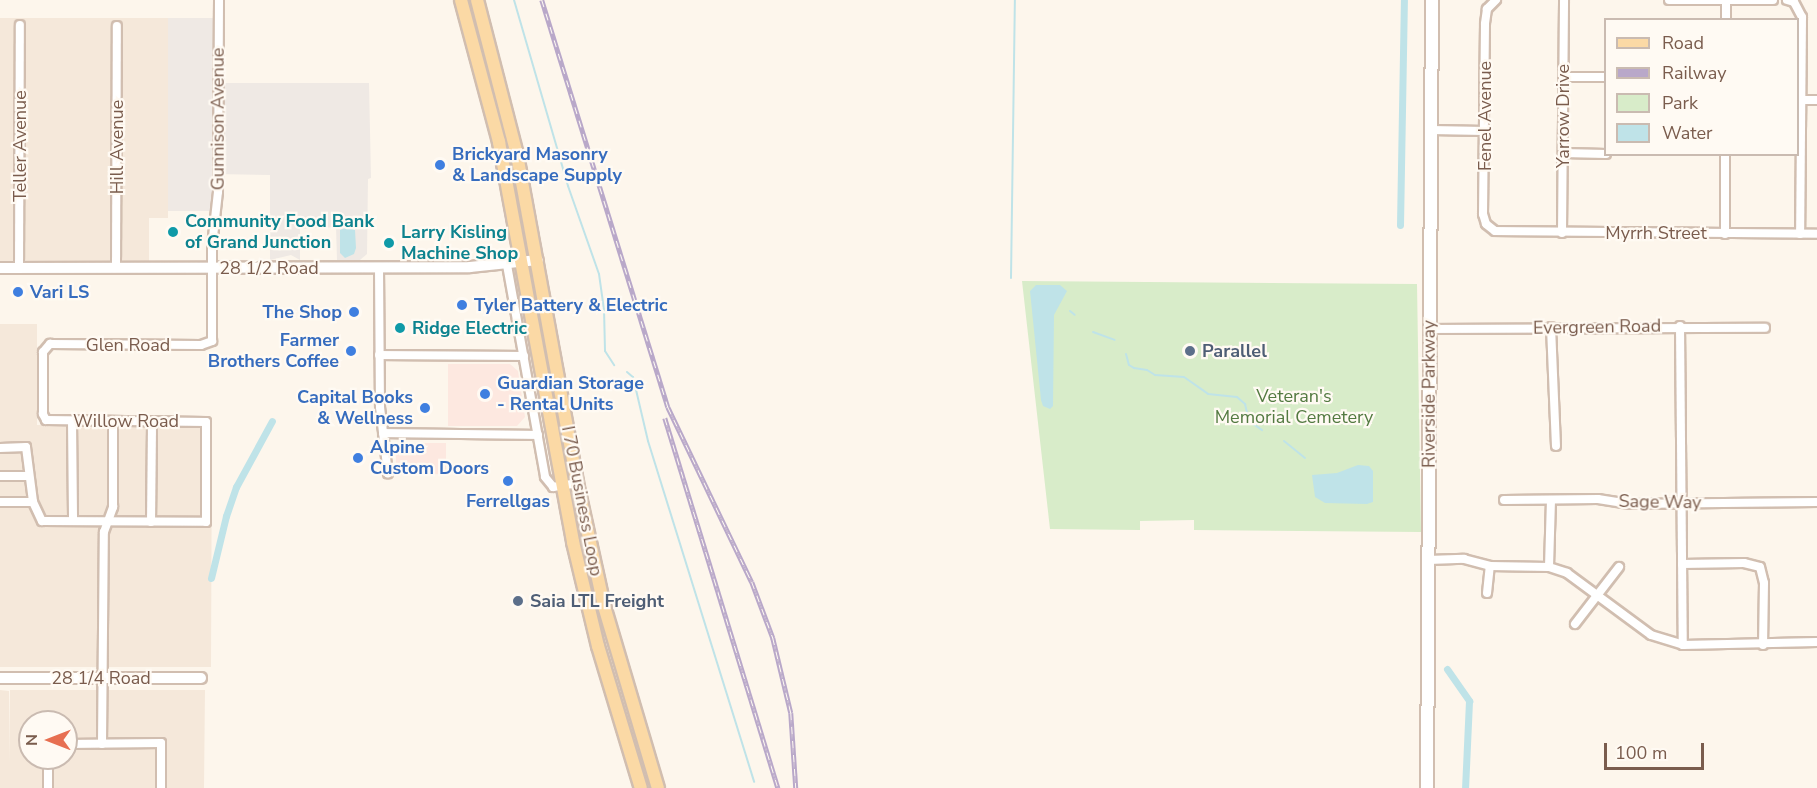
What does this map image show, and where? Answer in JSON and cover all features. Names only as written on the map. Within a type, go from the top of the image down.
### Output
[{"type":"main road","name":"I 70 Business Loop","points":[[461,0],[499,142],[562,486],[585,596],[641,788]]},
{"type":"main road","name":"I 70 Business Loop","points":[[477,0],[509,117],[601,594],[658,788]]},
{"type":"main road","name":"Riverside Parkway","points":[[1427,788],[1432,0]]},
{"type":"main road","points":[[585,596],[601,594]]},
{"type":"street","name":"Gunnison Avenue","points":[[210,343],[214,337],[212,246],[218,192],[219,0]]},
{"type":"street","name":"Fenel Avenue","points":[[1495,231],[1486,224],[1483,214],[1485,24],[1487,9],[1496,0]]},
{"type":"street","name":"Yarrow Drive","points":[[1562,233],[1564,0]]},
{"type":"street","points":[[1669,0],[1773,0]]},
{"type":"street","points":[[1726,0],[1726,18]]},
{"type":"street","points":[[1791,1],[1802,17],[1800,234]]},
{"type":"street","name":"Teller Avenue","points":[[19,268],[20,25]]},
{"type":"street","name":"Hill Avenue","points":[[116,268],[117,26]]},
{"type":"street","points":[[1563,77],[1604,77]]},
{"type":"street","points":[[1801,100],[1817,100]]},
{"type":"street","points":[[1431,130],[1485,131]]},
{"type":"street","points":[[1563,153],[1604,154]]},
{"type":"street","points":[[1725,156],[1725,234]]},
{"type":"street","name":"Myrrh Street","points":[[1495,231],[1817,234]]},
{"type":"street","name":"28 1/2 Road","points":[[0,268],[379,267],[507,265],[538,260]]},
{"type":"street","points":[[507,265],[547,482],[553,487],[578,483]]},
{"type":"street","points":[[379,267],[379,355],[383,433],[388,474]]},
{"type":"street","points":[[1680,326],[1683,645]]},
{"type":"street","name":"Evergreen Road","points":[[1430,329],[1680,326],[1765,328]]},
{"type":"street","points":[[1551,327],[1556,446]]},
{"type":"street","name":"Glen Road","points":[[46,420],[43,414],[46,346],[210,343]]},
{"type":"street","points":[[379,355],[524,356]]},
{"type":"street","name":"Willow Road","points":[[46,420],[206,422],[207,522],[151,522]]},
{"type":"street","points":[[72,421],[73,522]]},
{"type":"street","points":[[102,744],[106,522],[113,507],[113,421]]},
{"type":"street","points":[[0,448],[26,447],[33,502],[42,521],[151,522],[152,421]]},
{"type":"street","points":[[383,433],[538,435]]},
{"type":"street","points":[[0,476],[28,476]]},
{"type":"street","name":"Sage Way","points":[[1504,500],[1681,504],[1817,502]]},
{"type":"street","points":[[1549,567],[1551,500]]},
{"type":"street","points":[[0,502],[33,502]]},
{"type":"street","points":[[1428,560],[1464,559],[1490,566],[1549,567],[1567,573],[1651,635],[1683,645],[1817,642]]},
{"type":"street","points":[[1682,564],[1744,563],[1760,567],[1764,582],[1763,645]]},
{"type":"street","points":[[1487,593],[1490,566]]},
{"type":"street","points":[[1575,624],[1619,567]]},
{"type":"street","name":"28 1/4 Road","points":[[0,678],[201,678]]},
{"type":"street","points":[[78,744],[161,743],[161,788]]},
{"type":"street","points":[[48,770],[48,788]]},
{"type":"shaded area","points":[[0,18],[168,18],[168,218],[149,218],[149,262],[0,262]]},
{"type":"shaded area","points":[[168,18],[215,18],[215,83],[369,83],[371,178],[368,179],[367,254],[360,260],[337,260],[336,227],[300,229],[300,260],[291,255],[270,260],[270,175],[215,174],[213,211],[168,211]]},
{"type":"shaded area","points":[[0,324],[37,324],[37,425],[212,426],[211,667],[0,667]]},
{"type":"shaded area","name":"Guardian Storage - Rental Units","points":[[448,364],[510,364],[518,371],[525,417],[517,426],[448,426]]},
{"type":"shaded area","points":[[403,443],[446,443],[446,474],[396,475],[396,448]]},
{"type":"shaded area","points":[[0,690],[9,691],[9,764],[10,690],[205,690],[204,788],[0,788]]},
{"type":"green space","name":"Veteran's Memorial Cemetery","points":[[1022,281],[1417,284],[1421,532],[1194,530],[1194,520],[1140,521],[1140,530],[1050,529]]},
{"type":"water","points":[[349,227],[355,230],[356,248],[354,254],[345,258],[340,253],[340,230]]},
{"type":"water","points":[[1036,285],[1060,285],[1067,291],[1054,315],[1053,406],[1050,409],[1043,406],[1041,400],[1030,291]]},
{"type":"water","points":[[1358,465],[1369,466],[1373,471],[1373,502],[1367,504],[1325,503],[1315,497],[1312,475],[1337,473]]},
{"type":"waterway","points":[[514,0],[568,186],[599,274],[604,309],[605,351],[614,365]]},
{"type":"waterway","points":[[1011,278],[1015,0]]},
{"type":"waterway","points":[[1400,225],[1404,0]]},
{"type":"waterway","points":[[1070,311],[1075,315]]},
{"type":"waterway","points":[[1093,332],[1115,340]]},
{"type":"waterway","points":[[1126,354],[1129,365],[1134,368],[1147,370],[1155,375],[1184,377],[1208,394],[1237,397],[1245,404],[1249,421],[1262,430]]},
{"type":"waterway","points":[[627,372],[633,377],[648,441],[754,782]]},
{"type":"waterway","points":[[211,578],[226,516],[236,487],[272,421]]},
{"type":"waterway","points":[[1284,441],[1305,458]]},
{"type":"waterway","points":[[1447,669],[1469,701],[1465,788]]},
{"type":"railway","points":[[542,0],[668,407],[752,582],[773,638],[791,713],[796,788]]},
{"type":"railway","points":[[665,418],[778,788]]},
{"type":"place","name":"Brickyard Masonry & Landscape Supply","points":[[440,165]]},
{"type":"place","name":"Community Food Bank of Grand Junction","points":[[173,232]]},
{"type":"place","name":"Larry Kisling Machine Shop","points":[[389,243]]},
{"type":"place","name":"Vari LS","points":[[18,292]]},
{"type":"place","name":"Tyler Battery & Electric","points":[[462,305]]},
{"type":"place","name":"The Shop","points":[[354,312]]},
{"type":"place","name":"Ridge Electric","points":[[400,328]]},
{"type":"place","name":"Farmer Brothers Coffee","points":[[351,351]]},
{"type":"place","name":"Parallel","points":[[1190,351]]},
{"type":"place","name":"Guardian Storage - Rental Units","points":[[485,394]]},
{"type":"place","name":"Capital Books & Wellness","points":[[425,408]]},
{"type":"place","name":"Alpine Custom Doors","points":[[358,458]]},
{"type":"place","name":"Ferrellgas","points":[[508,481]]},
{"type":"place","name":"Saia LTL Freight","points":[[518,601]]}]
